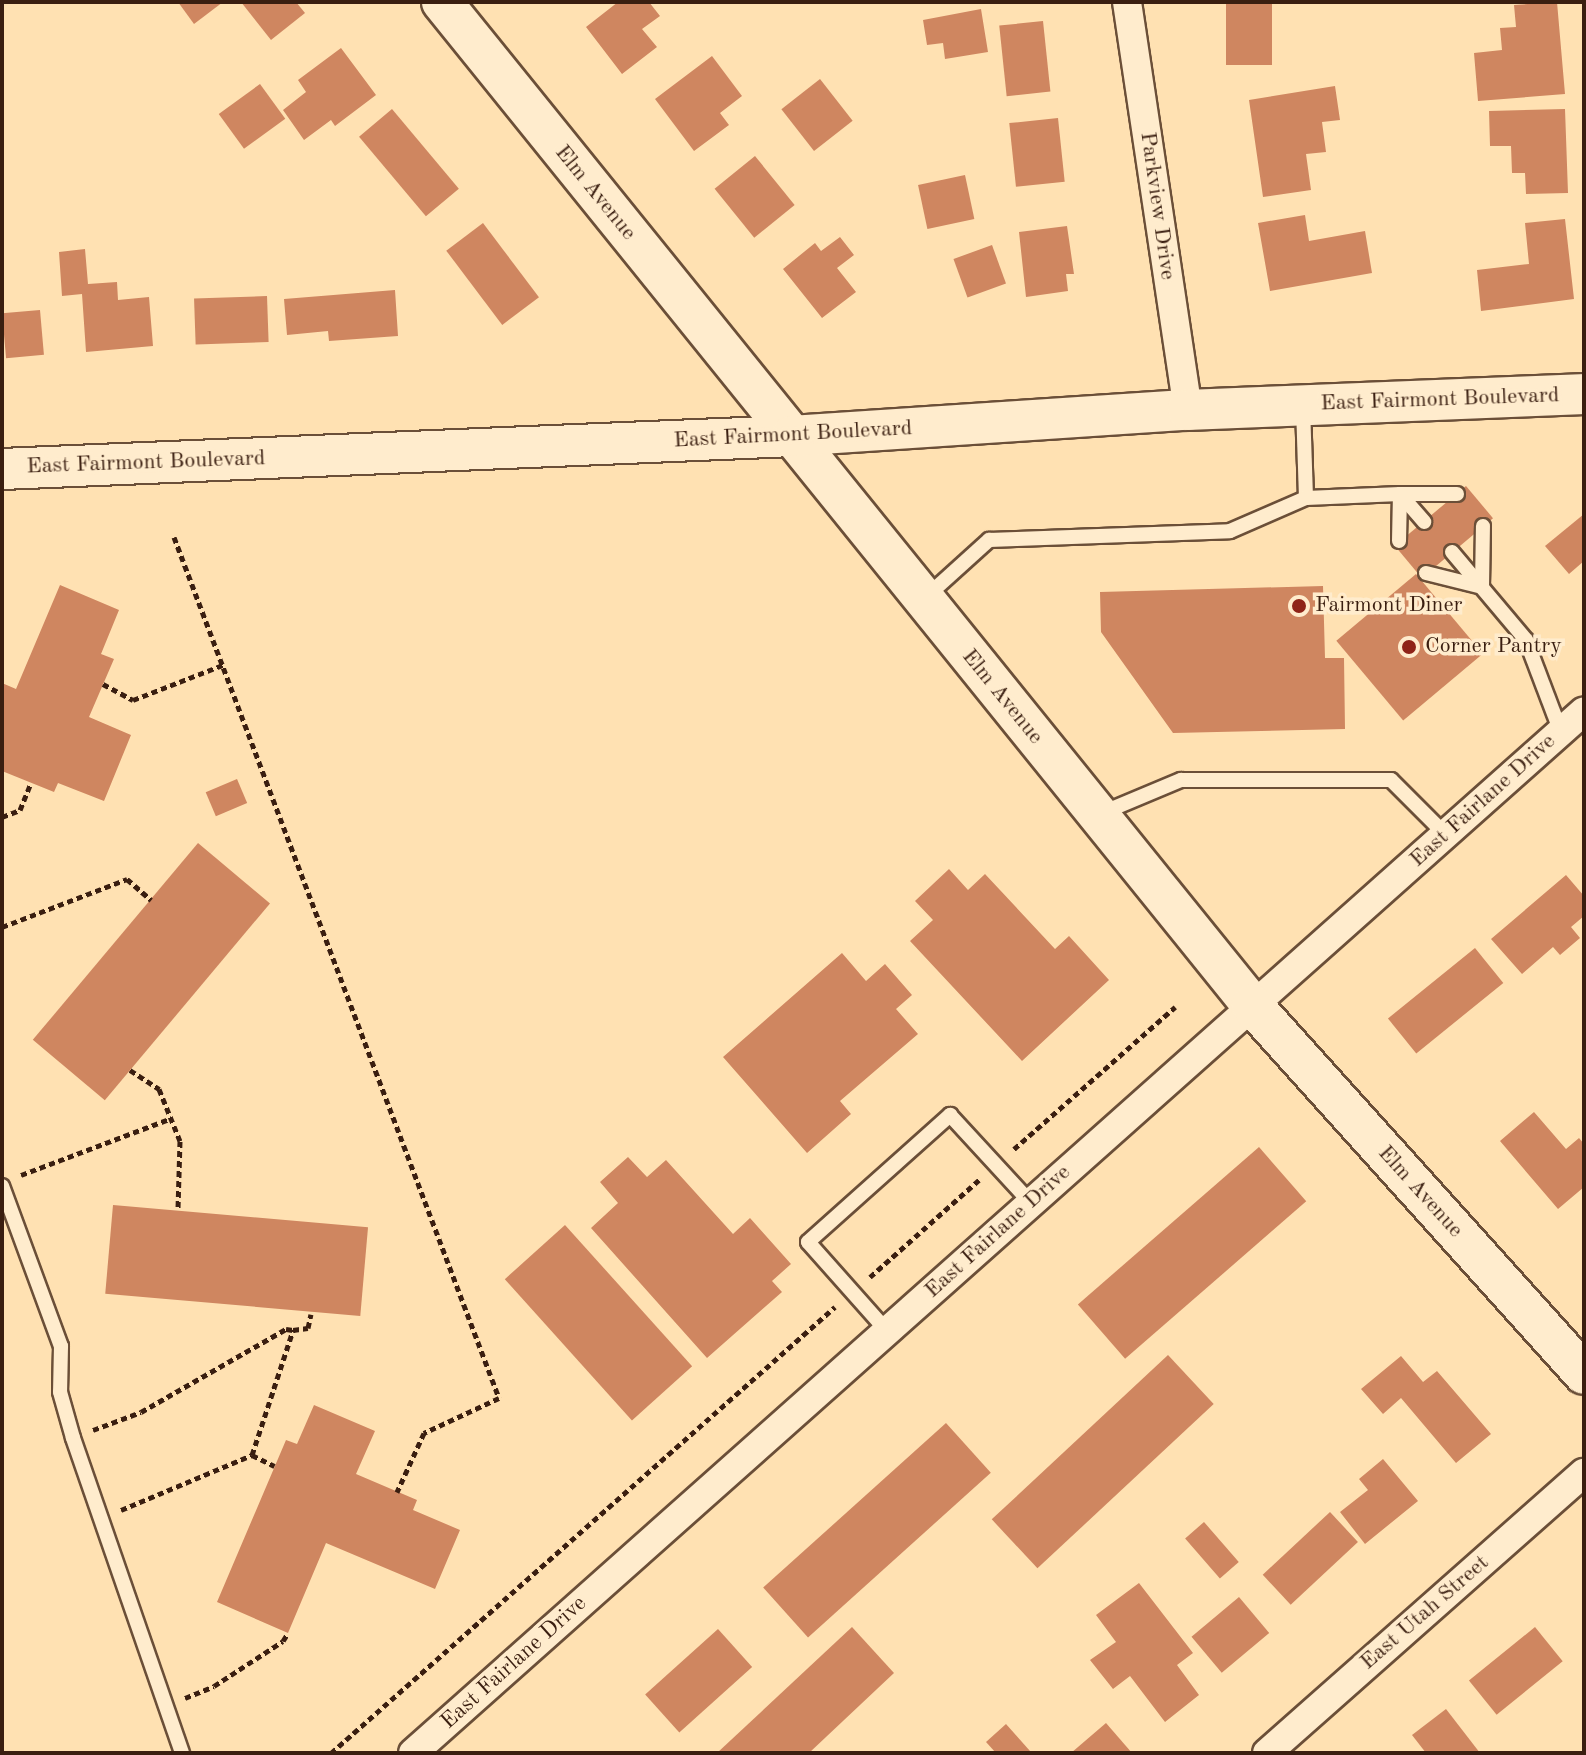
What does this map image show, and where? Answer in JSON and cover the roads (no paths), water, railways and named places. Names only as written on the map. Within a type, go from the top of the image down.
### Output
[{"type":"street","name":"Elm Avenue","points":[[442,2],[1252,1005],[1584,1374]]},
{"type":"street","name":"Parkview Drive","points":[[1127,2],[1188,410]]},
{"type":"street","name":"East Fairmont Boulevard","points":[[2,469],[792,436],[1188,410],[1584,394]]},
{"type":"street","name":"East Fairlane Drive","points":[[413,1753],[1584,711]]},
{"type":"street","name":"East Utah Street","points":[[1267,1753],[1584,1473]]},
{"type":"lane","points":[[1303,406],[1306,498]]},
{"type":"lane","points":[[1400,494],[1424,522]]},
{"type":"lane","points":[[1399,541],[1400,494]]},
{"type":"lane","points":[[924,599],[989,540],[1230,531],[1306,498],[1457,494]]},
{"type":"lane","points":[[1482,587],[1483,526]]},
{"type":"lane","points":[[1452,552],[1526,640],[1561,732]]},
{"type":"lane","points":[[1426,573],[1482,587]]},
{"type":"lane","points":[[1098,815],[1181,780],[1391,780],[1445,834]]},
{"type":"lane","points":[[887,1331],[808,1242],[950,1115],[1031,1203]]},
{"type":"lane","points":[[8,1182],[61,1346],[60,1392],[73,1438],[182,1753]]},
{"type":"place","name":"Fairmont Diner","points":[[1299,606]]},
{"type":"place","name":"Corner Pantry","points":[[1409,647]]}]
